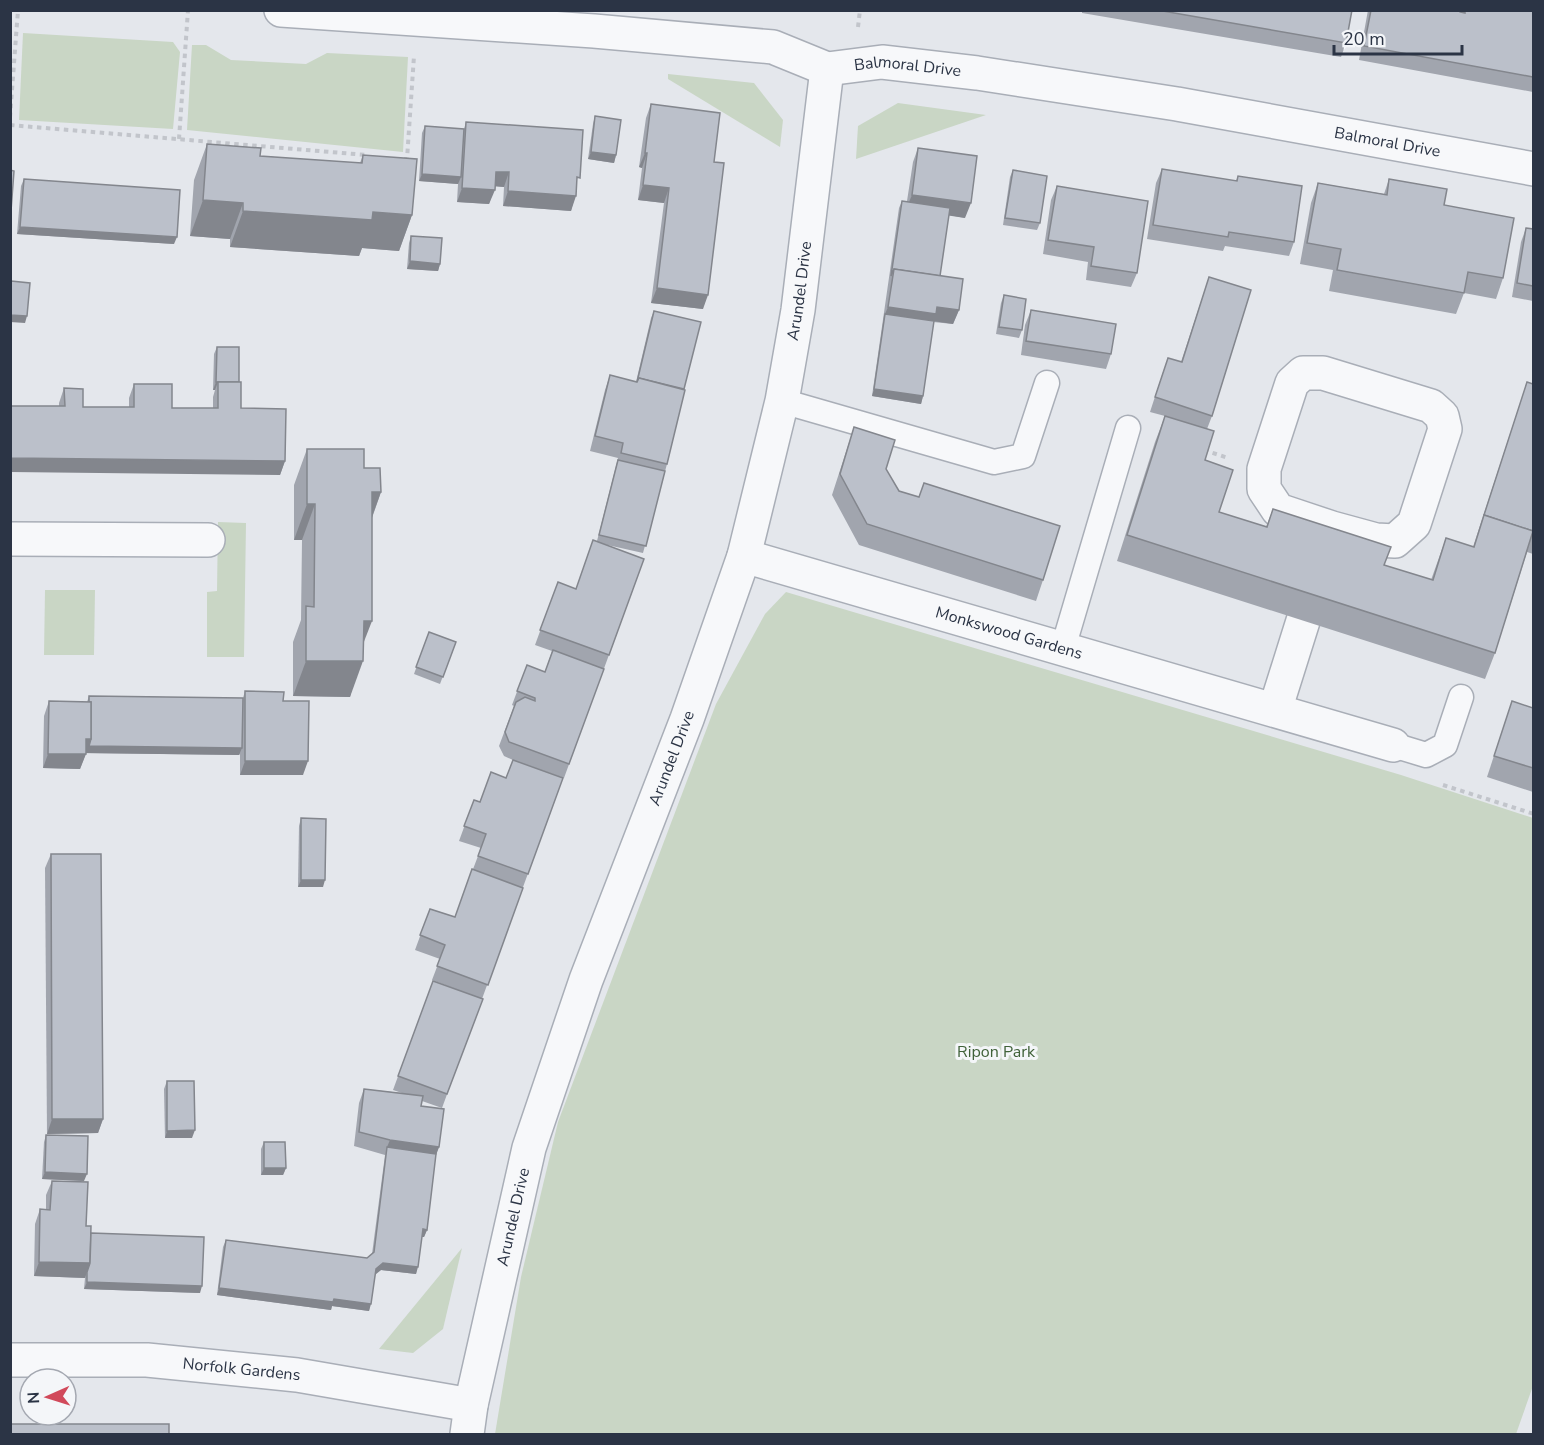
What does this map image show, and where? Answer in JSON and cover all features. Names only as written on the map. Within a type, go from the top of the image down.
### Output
[{"type":"street","name":"Balmoral Drive","points":[[281,10],[594,30],[773,47],[827,69],[882,62],[977,73],[1188,106],[1533,168]]},
{"type":"street","name":"Arundel Drive","points":[[469,1420],[529,1148],[586,980],[687,719],[744,555],[782,401],[798,310],[827,69]]},
{"type":"street","points":[[1303,373],[1323,373],[1431,406],[1442,416],[1445,429],[1414,524],[1395,541],[1328,541],[1278,510],[1263,489],[1264,469],[1292,383],[1303,373]]},
{"type":"street","points":[[10,539],[208,540]]},
{"type":"street","name":"Monkswood Gardens","points":[[744,555],[1393,745]]},
{"type":"street","points":[[1275,710],[1303,621]]},
{"type":"street","name":"Norfolk Gardens","points":[[10,1360],[159,1361],[297,1375],[469,1420]]},
{"type":"lane","points":[[782,401],[994,462],[1023,456],[1047,383]]},
{"type":"lane","points":[[1063,648],[1128,428]]},
{"type":"lane","points":[[1393,745],[1426,755],[1445,746],[1461,697]]},
{"type":"path","points":[[10,117],[18,10]]},
{"type":"path","points":[[179,139],[188,10]]},
{"type":"path","points":[[396,158],[407,159],[416,20]]},
{"type":"path","points":[[10,125],[373,156]]},
{"type":"path","points":[[1196,448],[1264,469]]},
{"type":"path","points":[[1443,785],[1533,814]]},
{"type":"green space","points":[[23,33],[173,42],[180,52],[173,129],[19,120]]},
{"type":"green space","points":[[192,45],[206,45],[231,60],[306,64],[327,53],[408,57],[403,152],[187,130]]},
{"type":"green space","points":[[668,74],[754,83],[783,120],[780,147],[668,79]]},
{"type":"green space","points":[[898,103],[986,115],[856,159],[858,126]]},
{"type":"green space","points":[[218,522],[246,523],[244,657],[207,657],[207,592],[217,591]]},
{"type":"green space","points":[[45,590],[95,590],[94,655],[44,655]]},
{"type":"green space","name":"Ripon Park","points":[[786,592],[1401,775],[1533,818],[1534,1383],[1516,1434],[495,1434],[521,1277],[558,1122],[716,704],[765,614]]},
{"type":"green space","points":[[462,1248],[443,1329],[413,1353],[379,1349]]},
{"type":"building","points":[[1157,10],[1352,10],[1346,43]]},
{"type":"building","points":[[1371,10],[1460,10],[1465,13],[1465,10],[1533,10],[1533,77],[1364,46]]},
{"type":"building","points":[[651,104],[720,113],[714,162],[724,163],[708,295],[657,288],[669,188],[643,185]]},
{"type":"building","points":[[595,116],[621,120],[616,155],[591,152]]},
{"type":"building","points":[[466,122],[583,130],[580,178],[577,177],[576,196],[508,191],[509,172],[496,172],[495,190],[462,188]]},
{"type":"building","points":[[425,126],[464,129],[461,177],[422,174]]},
{"type":"building","points":[[207,144],[261,148],[260,156],[362,163],[363,155],[417,159],[412,215],[373,212],[372,220],[243,211],[243,203],[203,200]]},
{"type":"building","points":[[918,148],[977,156],[971,203],[912,195]]},
{"type":"building","points":[[1162,169],[1237,181],[1238,176],[1302,186],[1294,242],[1229,232],[1228,237],[1153,225]]},
{"type":"building","points":[[10,170],[14,171],[11,211],[10,211]]},
{"type":"building","points":[[1013,170],[1047,176],[1040,223],[1005,218]]},
{"type":"building","points":[[24,179],[180,190],[177,237],[20,227]]},
{"type":"building","points":[[1389,179],[1447,189],[1444,205],[1514,218],[1503,278],[1468,272],[1464,293],[1337,270],[1341,249],[1307,243],[1318,183],[1387,195]]},
{"type":"building","points":[[1057,186],[1148,201],[1137,273],[1091,266],[1094,247],[1048,240]]},
{"type":"building","points":[[902,201],[950,208],[940,276],[894,269],[891,276]]},
{"type":"building","points":[[1526,228],[1533,229],[1533,286],[1517,283]]},
{"type":"building","points":[[411,236],[442,238],[440,264],[410,261]]},
{"type":"building","points":[[894,269],[963,279],[959,310],[937,307],[936,314],[888,307]]},
{"type":"building","points":[[1209,277],[1251,290],[1212,416],[1155,397],[1168,358],[1182,362]]},
{"type":"building","points":[[11,281],[30,283],[27,316],[10,315]]},
{"type":"building","points":[[1004,295],[1026,299],[1022,330],[999,327]]},
{"type":"building","points":[[1031,310],[1116,324],[1111,354],[1026,341]]},
{"type":"building","points":[[654,311],[701,322],[684,389],[639,378],[637,382]]},
{"type":"building","points":[[885,314],[934,321],[923,396],[874,389]]},
{"type":"building","points":[[217,347],[239,347],[239,382],[216,382]]},
{"type":"building","points":[[610,375],[637,382],[639,378],[685,390],[667,464],[621,453],[623,443],[595,436]]},
{"type":"building","points":[[218,382],[241,382],[241,408],[286,409],[285,461],[10,458],[10,406],[65,406],[64,388],[83,389],[83,407],[134,407],[134,384],[172,384],[172,408],[218,408]]},
{"type":"building","points":[[1527,382],[1533,384],[1533,531],[1484,515]]},
{"type":"building","points":[[1165,416],[1214,431],[1205,460],[1233,470],[1219,512],[1267,527],[1273,509],[1391,547],[1384,565],[1433,580],[1446,538],[1474,547],[1484,515],[1533,531],[1495,653],[1127,535]]},
{"type":"building","points":[[854,427],[895,440],[886,469],[899,491],[919,497],[924,483],[1060,526],[1043,580],[867,524],[840,474]]},
{"type":"building","points":[[307,449],[364,449],[364,468],[380,468],[381,492],[372,492],[372,621],[364,621],[363,661],[306,661],[306,606],[314,607],[315,504],[307,504]]},
{"type":"building","points":[[618,460],[665,471],[646,546],[599,535]]},
{"type":"building","points":[[593,540],[644,559],[609,655],[540,630],[558,582],[576,589]]},
{"type":"building","points":[[429,632],[456,642],[443,677],[416,667]]},
{"type":"building","points":[[553,650],[604,669],[569,764],[509,742],[505,732],[516,702],[525,697],[535,701],[535,698],[517,691],[527,665],[545,672]]},
{"type":"building","points":[[245,691],[284,692],[283,701],[309,701],[308,761],[245,761]]},
{"type":"building","points":[[89,696],[243,698],[242,748],[89,746],[91,702],[89,702]]},
{"type":"building","points":[[49,701],[91,702],[91,739],[86,739],[86,754],[48,754]]},
{"type":"building","points":[[1512,701],[1533,708],[1533,768],[1494,756]]},
{"type":"building","points":[[513,760],[563,778],[528,874],[478,856],[486,834],[464,826],[474,800],[480,802],[491,772],[506,778]]},
{"type":"building","points":[[301,818],[326,819],[325,880],[301,880]]},
{"type":"building","points":[[51,854],[101,854],[103,1119],[52,1119]]},
{"type":"building","points":[[472,869],[523,888],[488,985],[437,966],[445,945],[420,935],[430,909],[455,917]]},
{"type":"building","points":[[433,981],[483,999],[447,1094],[398,1076]]},
{"type":"building","points":[[167,1081],[194,1081],[195,1130],[167,1131]]},
{"type":"building","points":[[364,1089],[423,1096],[421,1106],[444,1109],[439,1147],[390,1140],[359,1132]]},
{"type":"building","points":[[46,1135],[88,1136],[87,1174],[45,1172]]},
{"type":"building","points":[[264,1142],[285,1142],[286,1168],[264,1168]]},
{"type":"building","points":[[387,1147],[436,1154],[427,1230],[423,1229],[418,1267],[383,1263],[376,1269],[371,1304],[334,1299],[333,1302],[219,1288],[226,1240],[367,1258],[374,1252]]},
{"type":"building","points":[[52,1181],[88,1182],[86,1226],[91,1226],[90,1263],[39,1262],[40,1209],[50,1210]]},
{"type":"building","points":[[91,1233],[204,1237],[202,1286],[87,1282]]},
{"type":"building","points":[[10,1424],[18,1424],[18,1427],[78,1427],[78,1424],[169,1424],[169,1434],[10,1434]]}]
